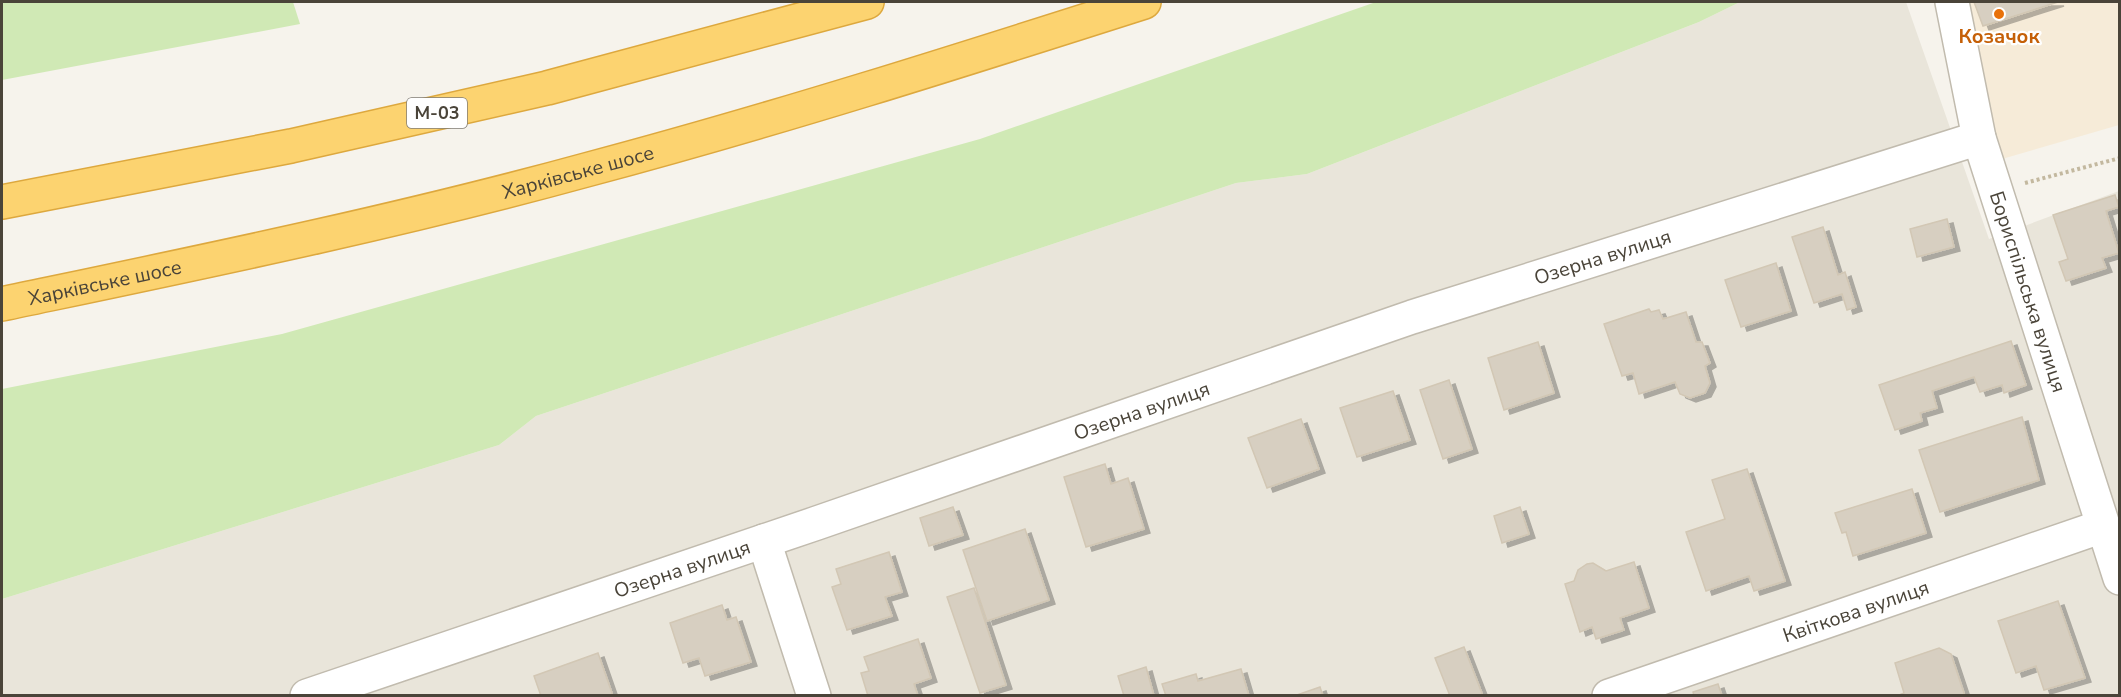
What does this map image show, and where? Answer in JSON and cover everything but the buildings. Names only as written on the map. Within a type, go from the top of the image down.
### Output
[{"type":"highway","name":"М-03","points":[[2,202],[291,146],[547,88],[867,2]]},
{"type":"highway","name":"Харківське шосе","points":[[2,304],[333,234],[586,171],[911,76],[1144,2]]},
{"type":"street","name":"Бориспільська вулиця","points":[[1952,2],[1979,138],[2120,578]]},
{"type":"street","name":"Озерна вулиця","points":[[308,696],[1412,317],[1979,138]]},
{"type":"street","name":"Квіткова вулиця","points":[[1609,696],[2103,526]]},
{"type":"street","points":[[764,541],[814,696]]},
{"type":"path","points":[[1996,191],[2120,158]]},
{"type":"shaded area","points":[[1740,2],[1906,2],[1989,239],[2119,191],[2119,695],[2,696],[2,599],[499,445],[536,416],[1236,183],[1307,174],[1699,22]]},
{"type":"shaded area","points":[[1966,2],[2119,2],[2119,125],[2002,159]]},
{"type":"green space","points":[[2,2],[293,2],[300,24],[2,80]]},
{"type":"green space","points":[[1376,2],[1740,2],[1699,22],[1307,174],[1236,183],[536,416],[499,445],[2,599],[2,389],[282,334],[980,139]]},
{"type":"place","name":"Козачок","points":[[1999,14]]}]
